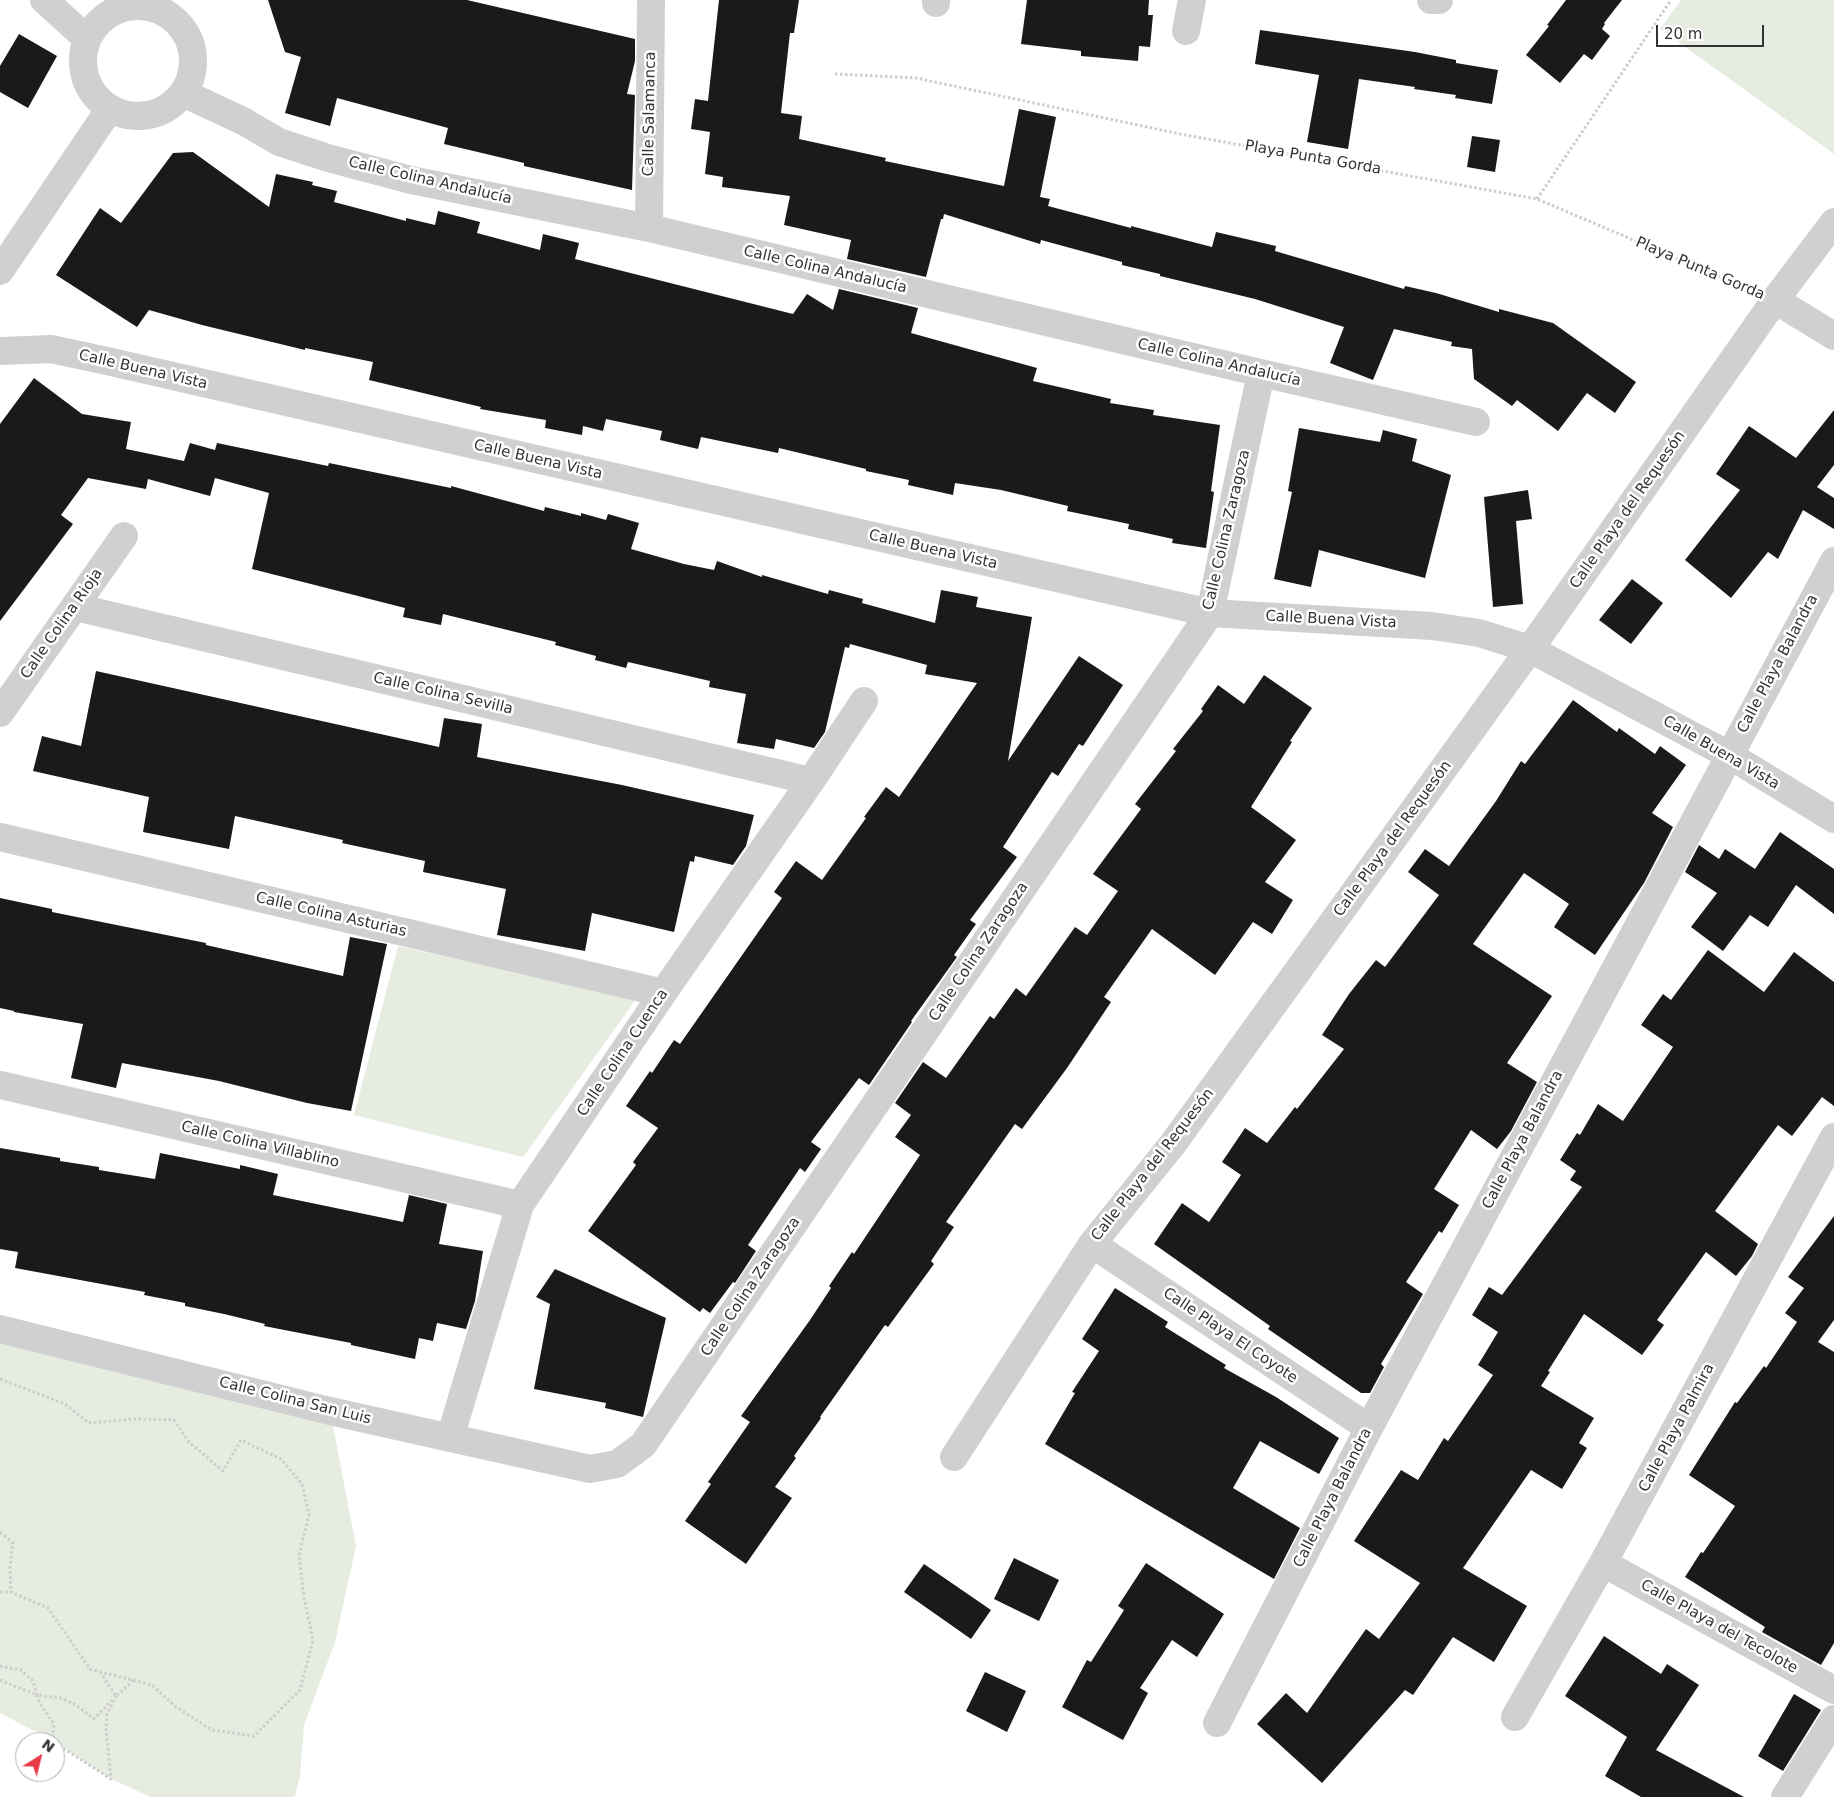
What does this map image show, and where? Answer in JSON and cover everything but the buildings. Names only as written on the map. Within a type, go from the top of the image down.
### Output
[{"type":"street","points":[[44,0],[87,40]]},
{"type":"street","name":"Calle Salamanca","points":[[649,228],[651,0]]},
{"type":"street","points":[[1186,31],[1192,0]]},
{"type":"street","points":[[1431,0],[1439,0]]},
{"type":"street","points":[[140,6],[157,10],[177,9],[190,45],[192,62],[190,78],[183,93],[172,104],[158,113],[143,116],[126,115],[98,100],[89,87],[84,71],[83,55],[87,40],[96,25],[108,14],[124,8],[140,6]]},
{"type":"street","name":"Calle Colina Andalucía","points":[[183,93],[243,121],[279,142],[328,158],[411,180],[649,228],[1476,422]]},
{"type":"street","points":[[0,271],[107,113],[112,109]]},
{"type":"street","name":"Calle Playa del Requesón","points":[[954,1458],[1092,1244],[1172,1145],[1530,649],[1775,300],[1834,222]]},
{"type":"street","points":[[1775,300],[1834,336]]},
{"type":"street","name":"Calle Buena Vista","points":[[0,351],[50,349],[107,361],[1210,613],[1432,626],[1479,633],[1530,649],[1728,755],[1834,819]]},
{"type":"street","name":"Calle Colina Zaragoza","points":[[590,1469],[617,1464],[643,1445],[1210,613],[1261,373]]},
{"type":"street","name":"Calle Colina Rioja","points":[[0,713],[124,536]]},
{"type":"street","name":"Calle Playa Balandra","points":[[1217,1723],[1369,1428],[1834,560]]},
{"type":"street","name":"Calle Colina Sevilla","points":[[75,607],[812,781]]},
{"type":"street","name":"Calle Colina Cuenca","points":[[450,1438],[520,1205],[663,993],[812,781],[864,701]]},
{"type":"street","name":"Calle Colina Asturias","points":[[0,837],[663,993]]},
{"type":"street","name":"Calle Colina Villablino","points":[[0,1086],[520,1205]]},
{"type":"street","name":"Calle Playa Palmira","points":[[1516,1717],[1603,1563],[1834,1137]]},
{"type":"street","name":"Calle Playa El Coyote","points":[[1092,1244],[1369,1428]]},
{"type":"street","name":"Calle Colina San Luis","points":[[0,1329],[330,1411],[590,1469]]},
{"type":"street","name":"Calle Playa del Tecolote","points":[[1603,1563],[1834,1690]]},
{"type":"street","points":[[1785,1797],[1834,1719]]},
{"type":"path","points":[[1537,199],[1672,0]]},
{"type":"path","name":"Playa Punta Gorda","points":[[835,74],[916,78],[1180,134],[1537,199],[1775,300]]},
{"type":"path","points":[[0,1379],[65,1404],[89,1423],[135,1419],[174,1420],[189,1442],[224,1471],[242,1440],[281,1458],[302,1484],[309,1515],[299,1555],[304,1597],[313,1640],[300,1690],[254,1736],[212,1730],[176,1707],[152,1685],[90,1669],[48,1608],[11,1592],[0,1592]]},
{"type":"path","points":[[0,1532],[13,1543],[10,1567],[11,1592]]},
{"type":"path","points":[[0,1666],[21,1670],[34,1681],[40,1704],[54,1724],[53,1732]]},
{"type":"path","points":[[100,1671],[116,1696]]},
{"type":"path","points":[[0,1680],[37,1695],[61,1698],[76,1705],[94,1719],[134,1680]]},
{"type":"path","points":[[65,1750],[111,1779],[106,1730],[107,1714],[116,1696]]},
{"type":"shaded area","points":[[1681,0],[1834,0],[1834,154],[1660,29]]},
{"type":"shaded area","points":[[398,946],[636,999],[523,1157],[354,1115]]},
{"type":"shaded area","points":[[0,1332],[330,1411],[356,1546],[335,1642],[304,1725],[300,1776],[295,1797],[151,1797],[111,1779],[65,1749],[65,1732],[36,1732],[0,1713]]}]
